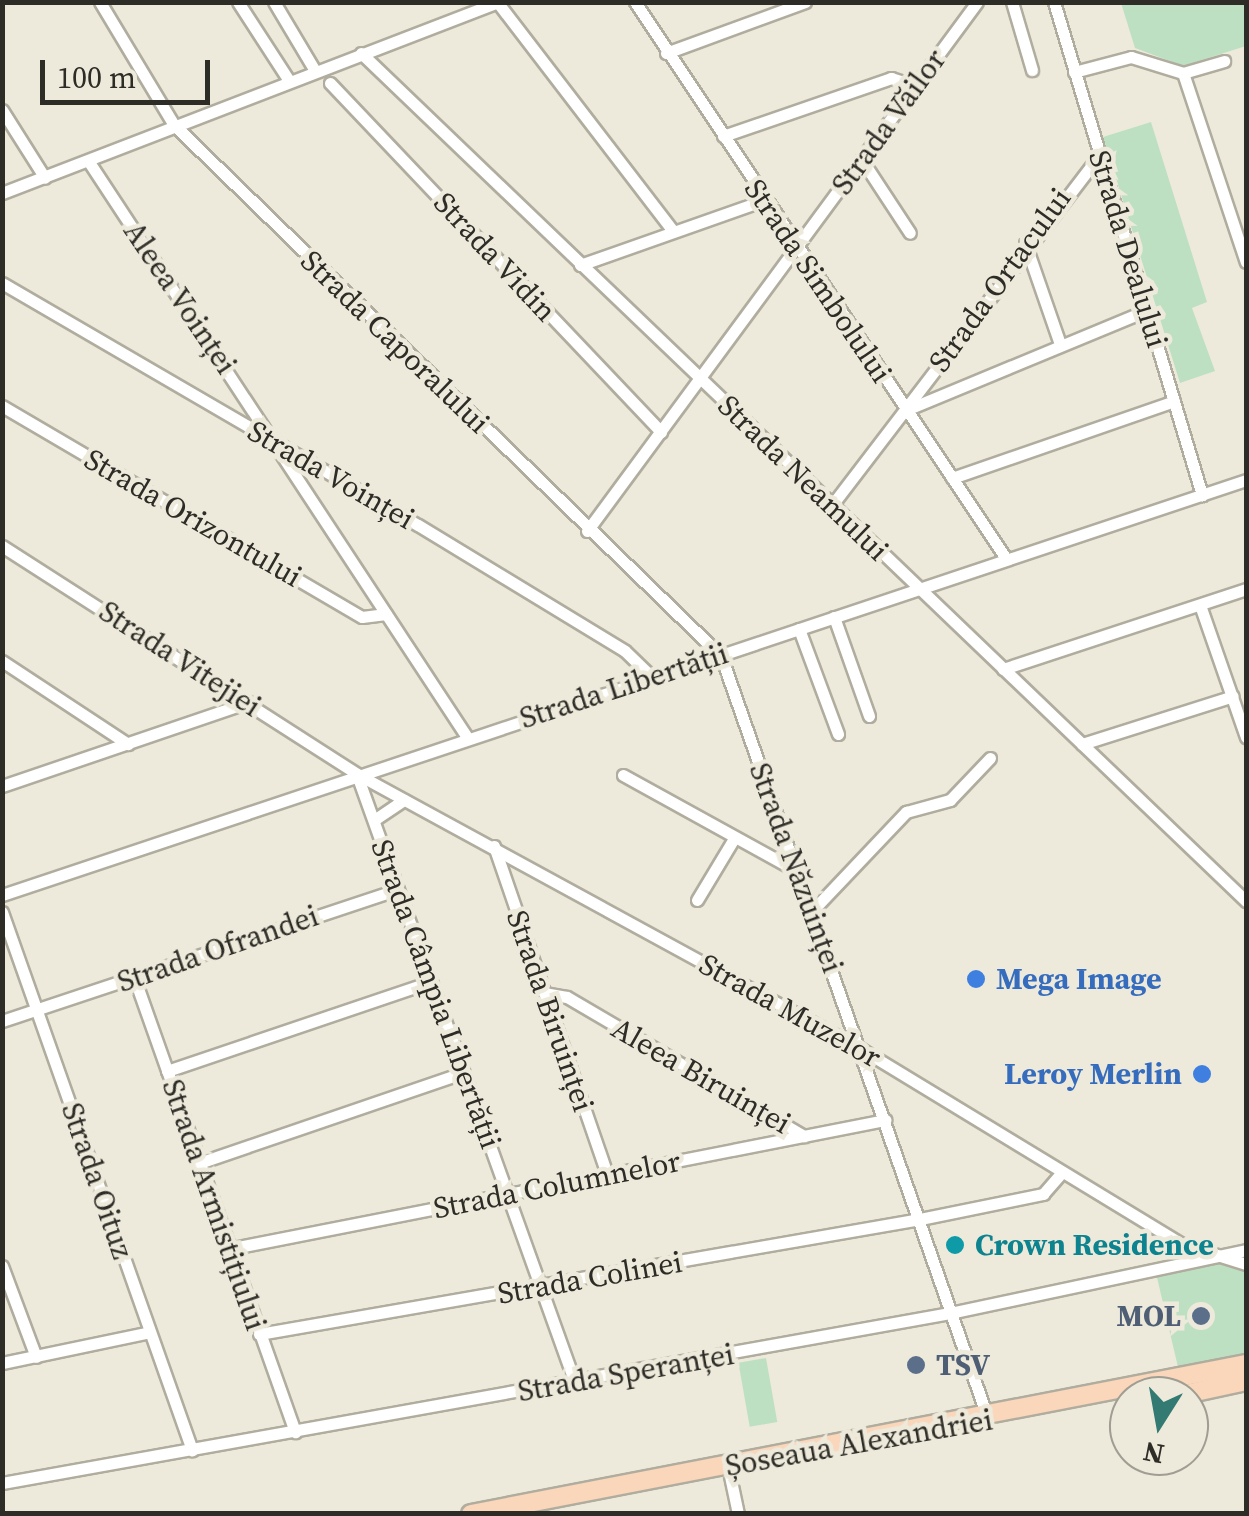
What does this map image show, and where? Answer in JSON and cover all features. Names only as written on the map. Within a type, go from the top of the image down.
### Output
[{"type":"main road","name":"Șoseaua Alexandriei","points":[[470,1514],[988,1419],[1246,1364]]},
{"type":"main road","points":[[1209,1385],[1246,1378]]},
{"type":"main road","points":[[1209,1388],[1246,1378]]},
{"type":"main road","name":"Șoseaua Alexandriei","points":[[527,1514],[1109,1406]]},
{"type":"street","name":"Strada Caporalului","points":[[100,2],[174,125],[587,531],[721,656]]},
{"type":"street","points":[[238,2],[288,79]]},
{"type":"street","points":[[274,2],[314,70]]},
{"type":"street","name":"Strada Simbolului","points":[[635,2],[904,411],[1005,557]]},
{"type":"street","points":[[666,53],[805,2]]},
{"type":"street","name":"Strada Văilor","points":[[587,531],[977,2]]},
{"type":"street","points":[[1012,2],[1032,70]]},
{"type":"street","name":"Strada Dealului","points":[[1054,2],[1202,494]]},
{"type":"street","points":[[2,193],[89,162],[288,79],[493,3],[672,231]]},
{"type":"street","name":"Strada Neamului","points":[[361,53],[1246,901]]},
{"type":"street","points":[[1074,72],[1131,58],[1183,73],[1224,61]]},
{"type":"street","points":[[1183,73],[1246,262]]},
{"type":"street","points":[[723,136],[891,78],[916,86]]},
{"type":"street","name":"Strada Vidin","points":[[330,83],[660,432]]},
{"type":"street","points":[[2,110],[46,178]]},
{"type":"street","name":"Strada Ortacului","points":[[832,505],[1025,243],[1100,155]]},
{"type":"street","points":[[862,160],[910,233]]},
{"type":"street","name":"Aleea Voinței","points":[[89,162],[466,737]]},
{"type":"street","points":[[580,264],[764,200]]},
{"type":"street","points":[[1025,243],[1060,344]]},
{"type":"street","name":"Strada Voinței","points":[[2,284],[626,650],[652,677]]},
{"type":"street","points":[[904,411],[1147,310]]},
{"type":"street","points":[[952,478],[1174,401]]},
{"type":"street","name":"Strada Orizontului","points":[[2,406],[362,617],[386,614]]},
{"type":"street","name":"Strada Libertății","points":[[2,895],[466,737],[799,630],[1005,557],[1246,480]]},
{"type":"street","name":"Strada Vitejiei","points":[[2,546],[357,774]]},
{"type":"street","points":[[1003,669],[1246,589]]},
{"type":"street","points":[[1200,605],[1246,737]]},
{"type":"street","points":[[834,617],[870,716]]},
{"type":"street","points":[[799,630],[838,734]]},
{"type":"street","name":"Strada Năzuinței","points":[[721,656],[988,1419]]},
{"type":"street","points":[[2,661],[128,744]]},
{"type":"street","points":[[1082,744],[1233,696]]},
{"type":"street","points":[[2,786],[248,702]]},
{"type":"street","points":[[812,911],[906,812],[950,800],[990,758]]},
{"type":"street","name":"Strada Muzelor","points":[[357,774],[860,1049],[1062,1172],[1217,1256]]},
{"type":"street","name":"Strada Câmpia Libertății","points":[[357,774],[576,1383]]},
{"type":"street","points":[[623,775],[733,840],[798,871]]},
{"type":"street","points":[[374,820],[404,800]]},
{"type":"street","points":[[697,900],[733,840]]},
{"type":"street","name":"Strada Biruinței","points":[[494,846],[607,1175]]},
{"type":"street","name":"Strada Ofrandei","points":[[2,1021],[398,888]]},
{"type":"street","name":"Strada Oituz","points":[[2,912],[192,1450]]},
{"type":"street","name":"Strada Armistițiului","points":[[134,977],[295,1432]]},
{"type":"street","points":[[167,1071],[430,982]]},
{"type":"street","name":"Aleea Biruinței","points":[[544,993],[567,997],[804,1136]]},
{"type":"street","points":[[199,1163],[462,1073]]},
{"type":"street","name":"Strada Columnelor","points":[[228,1249],[885,1120]]},
{"type":"street","name":"Strada Colinei","points":[[259,1334],[920,1220],[1043,1194],[1062,1172]]},
{"type":"street","name":"Strada Speranței","points":[[2,1483],[576,1383],[950,1313],[1217,1256],[1247,1257]]},
{"type":"street","points":[[2,1266],[36,1357]]},
{"type":"street","points":[[2,1362],[150,1332]]},
{"type":"street","points":[[730,1476],[738,1514]]},
{"type":"green space","points":[[1121,3],[1246,3],[1246,46],[1183,66],[1135,48]]},
{"type":"green space","points":[[1151,122],[1207,302],[1192,308],[1215,371],[1180,383],[1103,137]]},
{"type":"green space","points":[[1246,1249],[1246,1257],[1224,1256],[1246,1264],[1246,1364],[1197,1376],[1180,1376],[1155,1269]]},
{"type":"green space","points":[[766,1358],[777,1422],[750,1427],[738,1363]]},
{"type":"place","name":"Mega Image","points":[[976,979]]},
{"type":"place","name":"Leroy Merlin","points":[[1202,1074]]},
{"type":"place","name":"Crown Residence","points":[[955,1245]]},
{"type":"place","name":"MOL","points":[[1201,1316]]},
{"type":"place","name":"TSV","points":[[916,1365]]}]
